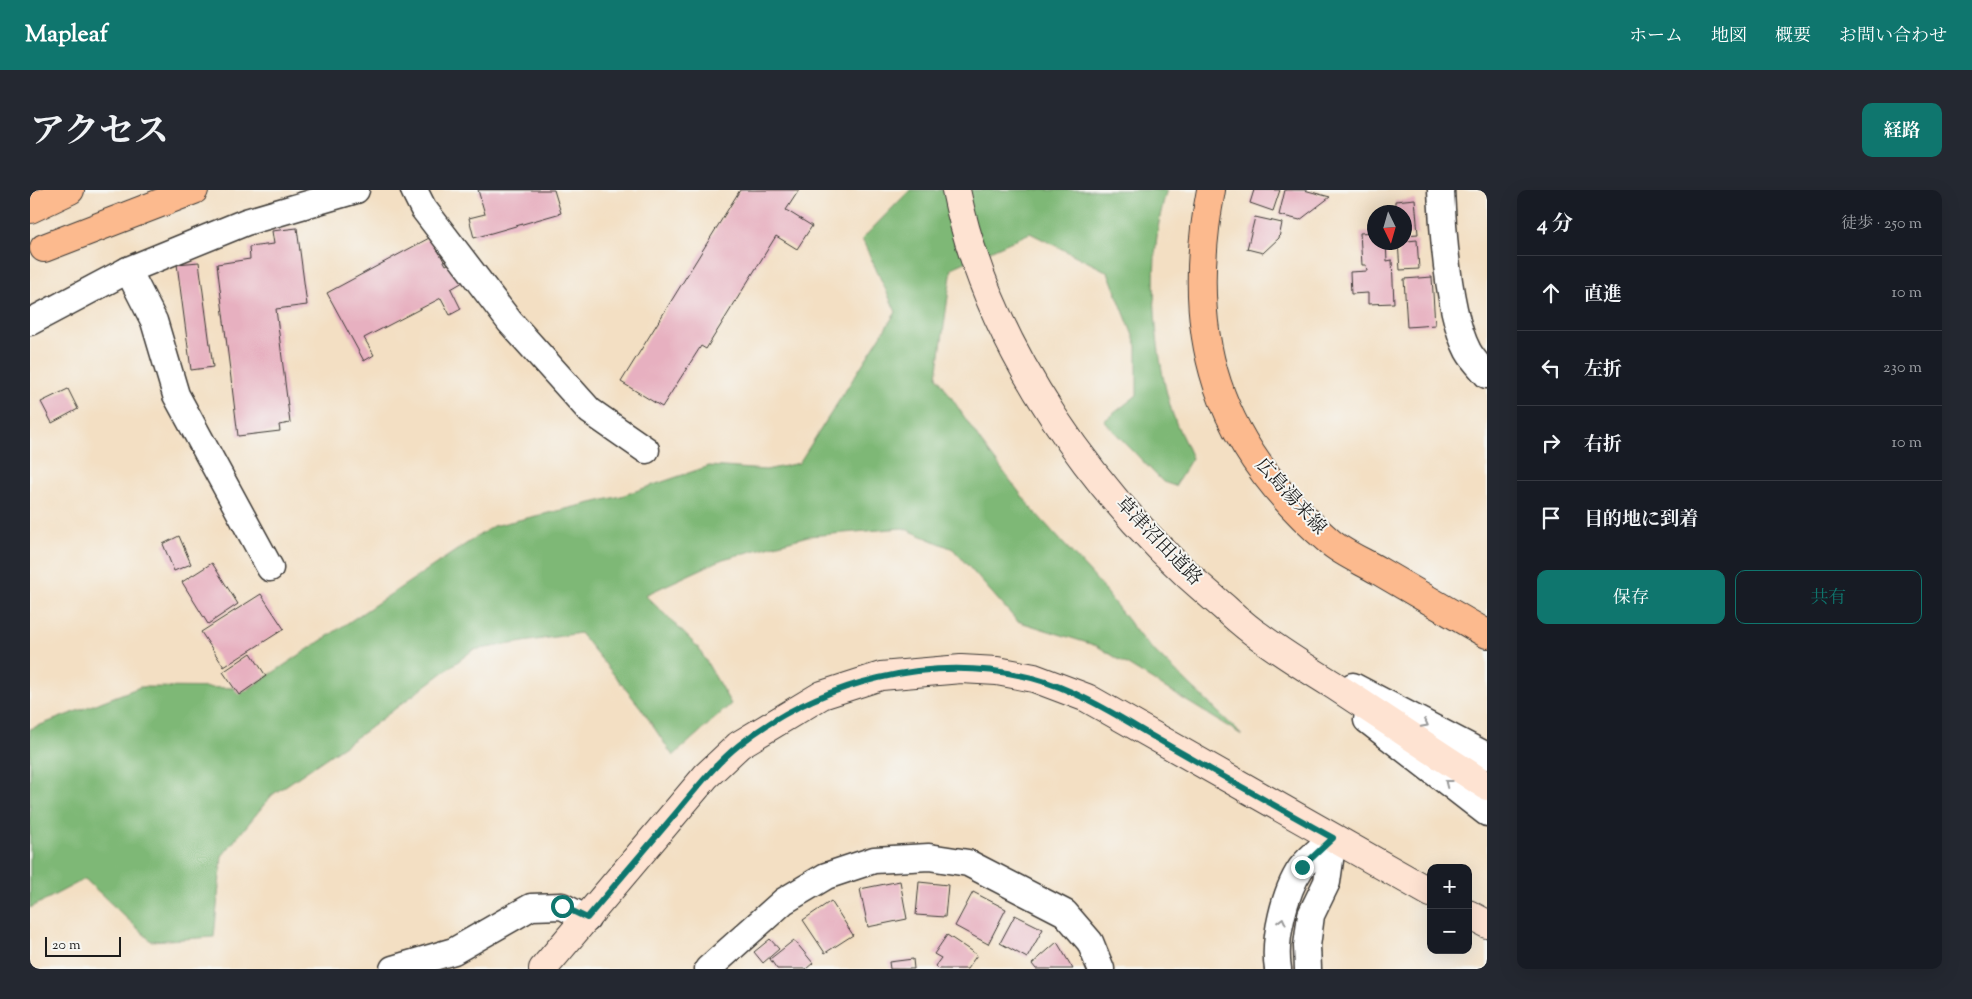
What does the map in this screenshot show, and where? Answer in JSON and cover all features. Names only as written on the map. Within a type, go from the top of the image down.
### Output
[{"type":"main road","points":[[30,209],[62,190]]},
{"type":"main road","points":[[30,209],[70,190]]},
{"type":"main road","points":[[37,252],[160,190]]},
{"type":"main road","points":[[37,252],[194,190]]},
{"type":"main road","name":"広島湯来線","points":[[1211,190],[1200,266],[1201,308],[1207,347],[1217,386],[1247,447],[1279,491],[1332,543],[1487,634]]},
{"type":"street","points":[[30,322],[128,270],[246,222],[356,190]]},
{"type":"street","points":[[414,190],[423,208],[510,322],[590,411],[646,450]]},
{"type":"street","name":"草津沼田道路","points":[[956,190],[979,271],[1015,350],[1047,407],[1090,468],[1142,530],[1196,583],[1258,636],[1487,786]]},
{"type":"street","points":[[1441,190],[1443,222],[1456,322],[1469,352],[1487,375]]},
{"type":"street","points":[[128,270],[154,320],[176,395],[270,568]]},
{"type":"street","points":[[1258,636],[1487,756]]},
{"type":"street","points":[[1258,636],[1487,813]]},
{"type":"street","points":[[543,969],[706,776],[739,745],[822,695],[881,676],[922,671],[961,669],[997,671],[1034,678],[1087,698],[1427,891]]},
{"type":"street","points":[[1278,969],[1279,933],[1288,896],[1302,867],[1333,838]]},
{"type":"street","points":[[1308,969],[1307,946],[1311,915],[1327,882],[1333,838]]},
{"type":"street","points":[[708,969],[784,901],[826,876],[874,860],[928,857],[968,863],[1065,913],[1090,942],[1100,969]]},
{"type":"street","points":[[393,969],[454,951],[531,907],[562,906],[587,918]]},
{"type":"street","points":[[1472,916],[1487,924]]},
{"type":"green space","points":[[910,190],[1167,190],[1160,215],[1156,242],[1154,301],[1160,360],[1165,387],[1176,424],[1192,458],[1175,486],[1163,482],[1104,421],[1137,395],[1137,346],[1108,272],[1030,233],[952,268],[937,376],[981,442],[1032,509],[1094,577],[1143,640],[1242,735],[1097,646],[1017,621],[953,549],[903,528],[808,536],[723,559],[645,595],[698,647],[731,704],[673,756],[641,708],[580,633],[473,650],[367,730],[272,795],[222,856],[214,937],[151,941],[85,879],[30,908],[30,729],[140,687],[250,688],[493,526],[621,496],[709,466],[766,470],[799,463],[896,312],[862,239]]},
{"type":"building","points":[[478,190],[554,190],[561,213],[474,238],[469,218],[485,214]]},
{"type":"building","points":[[740,190],[799,190],[786,210],[812,226],[797,249],[776,236],[706,349],[701,346],[662,407],[621,382]]},
{"type":"building","points":[[1254,190],[1280,190],[1273,211],[1250,203]]},
{"type":"building","points":[[1285,190],[1304,190],[1330,197],[1300,220],[1279,215]]},
{"type":"building","points":[[1415,199],[1418,234],[1412,234],[1412,205],[1395,205],[1395,201]]},
{"type":"building","points":[[1255,217],[1282,223],[1279,238],[1263,253],[1247,249]]},
{"type":"building","points":[[297,228],[307,305],[276,309],[290,423],[279,425],[280,431],[238,436],[217,264],[250,259],[249,247],[274,244],[272,231]]},
{"type":"building","points":[[1367,232],[1367,250],[1386,250],[1387,261],[1392,260],[1394,303],[1368,304],[1368,293],[1351,294],[1350,272],[1367,271],[1366,265],[1362,265],[1360,233]]},
{"type":"building","points":[[431,237],[446,265],[452,262],[463,282],[451,289],[461,309],[450,315],[441,298],[364,338],[374,355],[364,361],[327,293]]},
{"type":"building","points":[[1417,240],[1419,269],[1400,270],[1399,250],[1412,250],[1412,241]]},
{"type":"building","points":[[199,262],[213,367],[191,370],[177,264]]},
{"type":"building","points":[[1432,277],[1435,325],[1407,327],[1404,279]]},
{"type":"building","points":[[68,389],[78,409],[52,423],[41,402]]},
{"type":"building","points":[[179,536],[191,564],[174,571],[163,544]]},
{"type":"building","points":[[212,563],[238,604],[208,624],[182,582]]},
{"type":"building","points":[[261,594],[284,629],[224,667],[201,632]]},
{"type":"building","points":[[251,653],[266,676],[239,695],[223,672]]},
{"type":"building","points":[[900,881],[907,919],[868,927],[860,889]]},
{"type":"building","points":[[919,882],[948,885],[945,917],[916,915]]},
{"type":"building","points":[[973,892],[1006,909],[988,944],[955,926]]},
{"type":"building","points":[[831,901],[853,935],[825,953],[803,920]]},
{"type":"building","points":[[1015,915],[1043,929],[1027,958],[1000,943]]},
{"type":"building","points":[[947,935],[977,955],[967,969],[939,969],[935,966],[941,958],[934,954]]},
{"type":"building","points":[[770,939],[779,949],[763,963],[754,952]]},
{"type":"building","points":[[794,940],[813,963],[806,969],[777,969],[770,959]]},
{"type":"building","points":[[1057,942],[1073,969],[1036,969],[1032,964]]},
{"type":"building","points":[[913,959],[914,969],[890,969],[889,962]]},
{"type":"route","points":[[562,906],[587,918],[706,776],[739,745],[777,720],[822,695],[881,676],[922,671],[961,669],[997,671],[1034,678],[1087,698],[1333,838],[1302,867]]}]
